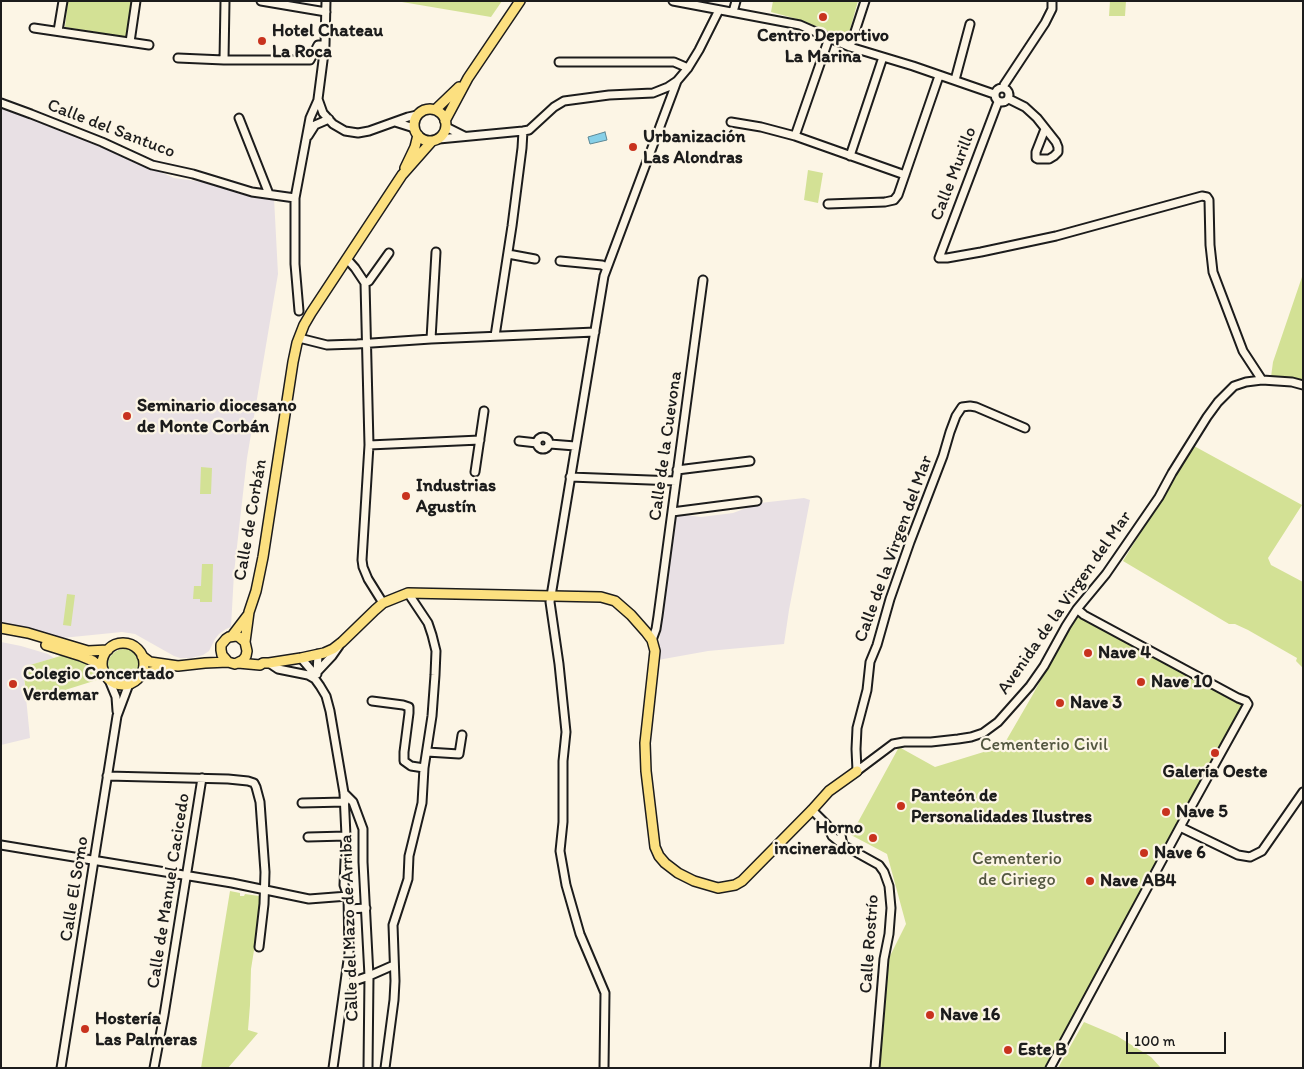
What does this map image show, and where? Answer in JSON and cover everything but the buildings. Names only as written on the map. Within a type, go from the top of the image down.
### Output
[{"type":"main road","points":[[402,175],[444,134],[445,124],[468,78],[520,1]]},
{"type":"main road","points":[[435,110],[468,78]]},
{"type":"main road","points":[[402,175],[414,147],[415,118],[424,110],[435,110],[440,113],[445,124]]},
{"type":"main road","points":[[416,131],[424,140],[436,140]]},
{"type":"main road","name":"Calle de Corbán","points":[[246,646],[249,612],[256,591],[263,557],[292,362],[298,341],[310,313],[402,175]]},
{"type":"main road","points":[[141,674],[178,666],[205,663],[228,662],[231,664],[260,665],[318,654],[333,649],[384,603],[408,593],[601,596],[614,601],[626,610],[652,640]]},
{"type":"main road","name":"Calle de Corbán","points":[[232,636],[249,612]]},
{"type":"main road","points":[[1,628],[28,633],[88,651],[108,650],[117,645],[127,644],[135,648],[150,662],[178,666]]},
{"type":"main road","points":[[1,634],[25,639],[81,656],[103,668]]},
{"type":"main road","points":[[205,663],[220,650],[226,638],[232,636],[240,637],[254,658],[266,663]]},
{"type":"main road","name":"Avenida de la Virgen del Mar","points":[[652,640],[655,651],[645,743],[646,771],[655,847],[664,862],[686,877],[707,886],[718,888],[735,885],[751,873],[829,791],[857,771]]},
{"type":"main road","points":[[238,663],[246,656],[246,646]]},
{"type":"main road","points":[[108,650],[102,662],[103,668],[105,675],[115,684],[129,684],[138,679],[143,668],[142,656]]},
{"type":"main road","points":[[220,650],[228,662]]},
{"type":"street","points":[[58,32],[62,1]]},
{"type":"street","points":[[130,42],[136,1]]},
{"type":"street","points":[[224,60],[225,1]]},
{"type":"street","points":[[261,1],[326,12]]},
{"type":"street","points":[[299,311],[295,264],[295,198],[310,118],[318,99],[325,44],[326,1]]},
{"type":"street","points":[[674,1],[800,26],[850,47],[994,94]]},
{"type":"street","points":[[734,12],[736,1]]},
{"type":"street","points":[[850,47],[865,1]]},
{"type":"street","points":[[1004,88],[1046,23],[1052,8],[1052,1]]},
{"type":"street","points":[[604,1068],[605,994],[580,934],[566,885],[560,852],[566,732],[550,602],[606,267],[677,81],[700,50],[719,10]]},
{"type":"street","points":[[955,80],[970,24]]},
{"type":"street","points":[[34,28],[149,45]]},
{"type":"street","points":[[795,136],[828,38]]},
{"type":"street","points":[[178,58],[310,60],[318,45],[325,44]]},
{"type":"street","points":[[850,156],[883,57]]},
{"type":"street","points":[[559,62],[674,62],[688,68]]},
{"type":"street","points":[[828,204],[894,200],[898,195],[939,76]]},
{"type":"street","points":[[436,140],[529,130],[554,107],[564,101],[579,98],[658,92],[677,81]]},
{"type":"street","points":[[999,88],[1004,88],[1009,92],[1008,99],[1005,102],[998,102],[994,94],[999,88]]},
{"type":"street","points":[[658,92],[666,99],[667,106]]},
{"type":"street","points":[[318,99],[322,110],[333,124],[346,131],[358,133],[418,115]]},
{"type":"street","points":[[1008,99],[1031,112],[1045,129]]},
{"type":"street","name":"Calle Murillo","points":[[998,102],[939,258],[972,254],[1056,236],[1202,196],[1207,197],[1209,200],[1212,272],[1243,351],[1262,380]]},
{"type":"street","name":"Calle del Santuco","points":[[1,103],[93,139],[152,165],[193,174],[252,192],[295,198]]},
{"type":"street","points":[[313,111],[322,110]]},
{"type":"street","points":[[240,118],[268,194]]},
{"type":"street","points":[[306,139],[315,126],[329,119]]},
{"type":"street","points":[[395,122],[416,131]]},
{"type":"street","points":[[731,122],[762,127],[795,136],[905,175]]},
{"type":"street","points":[[445,124],[465,136]]},
{"type":"street","points":[[495,336],[508,254],[523,131]]},
{"type":"street","points":[[431,339],[436,252]]},
{"type":"street","points":[[365,283],[369,281],[389,253]]},
{"type":"street","points":[[508,254],[535,259]]},
{"type":"street","points":[[347,259],[365,283],[369,445],[362,560],[368,579],[384,603]]},
{"type":"street","points":[[560,261],[606,267]]},
{"type":"street","name":"Calle de la Cuevona","points":[[652,640],[658,616],[703,280]]},
{"type":"street","points":[[298,341],[327,345],[595,332]]},
{"type":"street","name":"Avenida de la Virgen del Mar","points":[[857,771],[894,744],[958,739],[983,733],[991,728],[1012,708],[1044,666],[1077,609],[1106,574],[1153,506],[1218,402],[1234,386],[1246,382],[1262,380],[1292,382],[1303,385]]},
{"type":"street","name":"Calle de la Virgen del Mar","points":[[857,771],[857,728],[867,690],[870,662],[877,645],[890,599],[956,416],[962,407],[976,407],[1025,428]]},
{"type":"street","points":[[475,472],[484,411]]},
{"type":"street","points":[[519,441],[537,442],[540,438],[544,437],[549,439],[550,444],[575,446]]},
{"type":"street","points":[[369,445],[480,440]]},
{"type":"street","points":[[677,470],[750,461]]},
{"type":"street","points":[[570,477],[676,481]]},
{"type":"street","points":[[672,512],[757,501]]},
{"type":"street","points":[[385,1068],[394,1000],[393,925],[408,879],[409,856],[422,802],[424,768],[435,683],[436,651],[432,635],[428,623],[408,593]]},
{"type":"street","points":[[1050,1068],[1248,704],[1246,701],[1077,609]]},
{"type":"street","points":[[641,627],[654,624],[658,616]]},
{"type":"street","points":[[317,672],[342,642]]},
{"type":"street","points":[[318,654],[317,672],[320,686]]},
{"type":"street","points":[[301,658],[312,671],[317,672]]},
{"type":"street","points":[[266,663],[278,669],[308,674],[320,686],[326,696],[330,711],[344,792],[346,836],[344,885],[348,896],[349,909],[349,952],[346,984],[332,1068]]},
{"type":"street","name":"Calle El Somo","points":[[109,680],[116,697],[117,716]]},
{"type":"street","name":"Calle El Somo","points":[[61,1068],[117,716],[129,684]]},
{"type":"street","points":[[372,701],[403,705],[408,708],[410,713],[404,761],[410,766],[424,768]]},
{"type":"street","points":[[427,752],[459,754],[462,735]]},
{"type":"street","points":[[107,776],[228,779],[254,783],[260,802],[266,890],[258,947]]},
{"type":"street","name":"Calle de Manuel Cacicedo","points":[[154,1068],[202,778]]},
{"type":"street","name":"Calle del Mazo de Arriba","points":[[344,792],[353,802],[363,830],[369,976],[368,1068]]},
{"type":"street","points":[[1180,827],[1238,855],[1250,857],[1262,851],[1303,792]]},
{"type":"street","points":[[302,804],[345,802]]},
{"type":"street","name":"Calle Rostrío","points":[[812,810],[827,825],[832,836],[843,845],[879,865],[887,880],[890,891],[889,934],[884,959],[875,1068]]},
{"type":"street","points":[[840,830],[843,845]]},
{"type":"street","points":[[308,838],[346,836]]},
{"type":"street","points":[[1,845],[186,875],[309,899],[348,896]]},
{"type":"street","points":[[349,909],[366,908]]},
{"type":"street","points":[[346,984],[394,965]]},
{"type":"shaded area","name":"Seminario diocesano de Monte Corbán","points":[[1,106],[20,113],[20,116],[26,116],[79,135],[174,178],[219,184],[274,198],[278,274],[247,458],[234,573],[231,627],[219,634],[209,651],[203,655],[180,658],[135,634],[122,632],[62,638],[1,623]]},
{"type":"shaded area","points":[[804,498],[810,500],[784,644],[708,651],[658,660],[677,514],[701,517],[733,513],[760,503]]},
{"type":"shaded area","name":"Colegio Concertado Verdemar","points":[[1,642],[48,654],[54,658],[23,667],[30,738],[1,745]]},
{"type":"green space","points":[[68,1],[132,1],[126,37],[65,27]]},
{"type":"green space","points":[[396,1],[502,1],[491,17]]},
{"type":"green space","name":"Centro Deportivo La Marina","points":[[773,1],[858,1],[849,33],[844,38],[801,20],[771,12]]},
{"type":"green space","points":[[1110,1],[1126,1],[1125,16],[1109,16]]},
{"type":"green space","points":[[808,170],[823,173],[818,203],[804,200]]},
{"type":"green space","points":[[1303,274],[1303,381],[1295,378],[1271,377],[1273,362]]},
{"type":"green space","points":[[1194,446],[1302,505],[1268,558],[1271,565],[1303,582],[1303,668],[1296,661],[1297,658],[1248,630],[1235,624],[1229,624],[1123,561]]},
{"type":"green space","points":[[201,467],[212,468],[211,494],[200,494]]},
{"type":"green space","points":[[202,564],[213,564],[212,602],[200,602],[200,599],[193,599],[194,586],[201,586]]},
{"type":"green space","points":[[67,594],[75,595],[71,626],[63,625]]},
{"type":"green space","name":"Cementerio de Ciriego","points":[[1078,614],[1245,705],[1046,1068],[878,1068],[888,960],[906,924],[887,854],[851,835],[899,747],[935,767],[1003,746]]},
{"type":"green space","points":[[124,649],[130,650],[135,654],[139,659],[139,671],[135,676],[130,680],[124,681],[118,680],[113,676],[109,671],[108,665],[109,659],[113,654],[118,650]]},
{"type":"green space","points":[[64,655],[83,662],[100,679],[27,702],[23,667]]},
{"type":"green space","points":[[230,891],[240,893],[240,896],[245,894],[259,896],[261,900],[251,969],[248,1030],[258,1033],[228,1068],[201,1068]]},
{"type":"green space","points":[[1084,1022],[1117,1036],[1151,1057],[1161,1068],[1058,1068]]},
{"type":"water","points":[[605,132],[607,140],[590,144],[588,137]]},
{"type":"place","name":"Centro Deportivo La Marina","points":[[823,17]]},
{"type":"place","name":"Hotel Chateau La Roca","points":[[262,41]]},
{"type":"place","name":"Urbanización Las Alondras","points":[[633,147]]},
{"type":"place","name":"Seminario diocesano de Monte Corbán","points":[[127,416]]},
{"type":"place","name":"Industrias Agustín","points":[[406,496]]},
{"type":"place","name":"Nave 4","points":[[1088,653]]},
{"type":"place","name":"Nave 10","points":[[1141,682]]},
{"type":"place","name":"Colegio Concertado Verdemar","points":[[13,684]]},
{"type":"place","name":"Nave 3","points":[[1060,703]]},
{"type":"place","name":"Galería Oeste","points":[[1215,753]]},
{"type":"place","name":"Panteón de Personalidades Ilustres","points":[[901,806]]},
{"type":"place","name":"Nave 5","points":[[1166,812]]},
{"type":"place","name":"Horno incinerador","points":[[873,838]]},
{"type":"place","name":"Nave 6","points":[[1144,853]]},
{"type":"place","name":"Nave AB4","points":[[1090,881]]},
{"type":"place","name":"Nave 16","points":[[930,1015]]},
{"type":"place","name":"Hostería Las Palmeras","points":[[85,1029]]},
{"type":"place","name":"Este B","points":[[1008,1050]]},
{"type":"park label","name":"Cementerio Civil","points":[[1044,745]]}]
